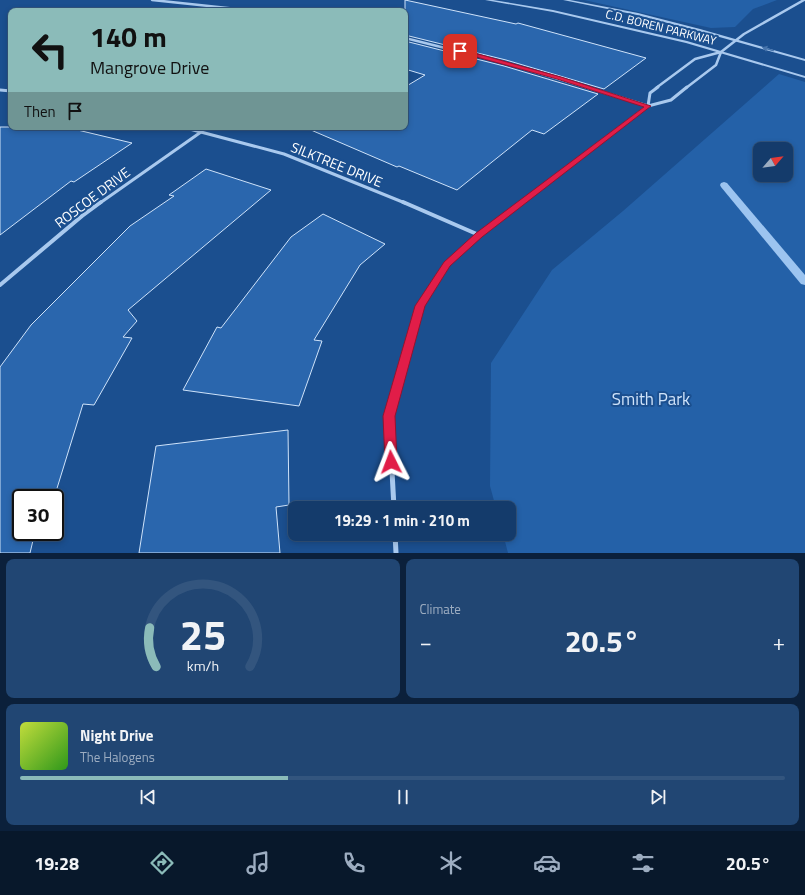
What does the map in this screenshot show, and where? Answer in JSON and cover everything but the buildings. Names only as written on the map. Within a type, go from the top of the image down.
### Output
[{"type":"street","points":[[152,0],[228,8]]},
{"type":"street","name":"C.D. BOREN PARKWAY","points":[[487,0],[553,11],[687,42],[805,77]]},
{"type":"street","name":"C.D. BOREN PARKWAY","points":[[565,0],[637,14],[805,60]]},
{"type":"street","points":[[648,106],[650,93],[695,59],[721,52],[735,40],[784,10],[804,0]]},
{"type":"street","points":[[408,39],[505,63],[648,106]]},
{"type":"street","points":[[394,501],[389,416],[420,306],[447,264],[479,235],[648,106],[671,100],[716,65],[721,52]]},
{"type":"street","name":"SILKTREE DRIVE","points":[[193,130],[284,154],[479,235]]},
{"type":"street","name":"ROSCOE DRIVE","points":[[0,285],[82,216],[201,132]]},
{"type":"street","points":[[395,541],[396,553]]},
{"type":"green space","points":[[584,0],[777,0],[753,9],[735,27],[711,28]]},
{"type":"green space","name":"Smith Park","points":[[779,74],[805,82],[805,553],[508,553],[505,541],[516,541],[516,501],[494,501],[490,486],[491,363],[552,270],[623,211]]},
{"type":"waterway","points":[[724,185],[805,282]]},
{"type":"route","points":[[391,462],[389,416],[420,306],[447,264],[479,235],[648,106],[559,78],[460,51]]}]
